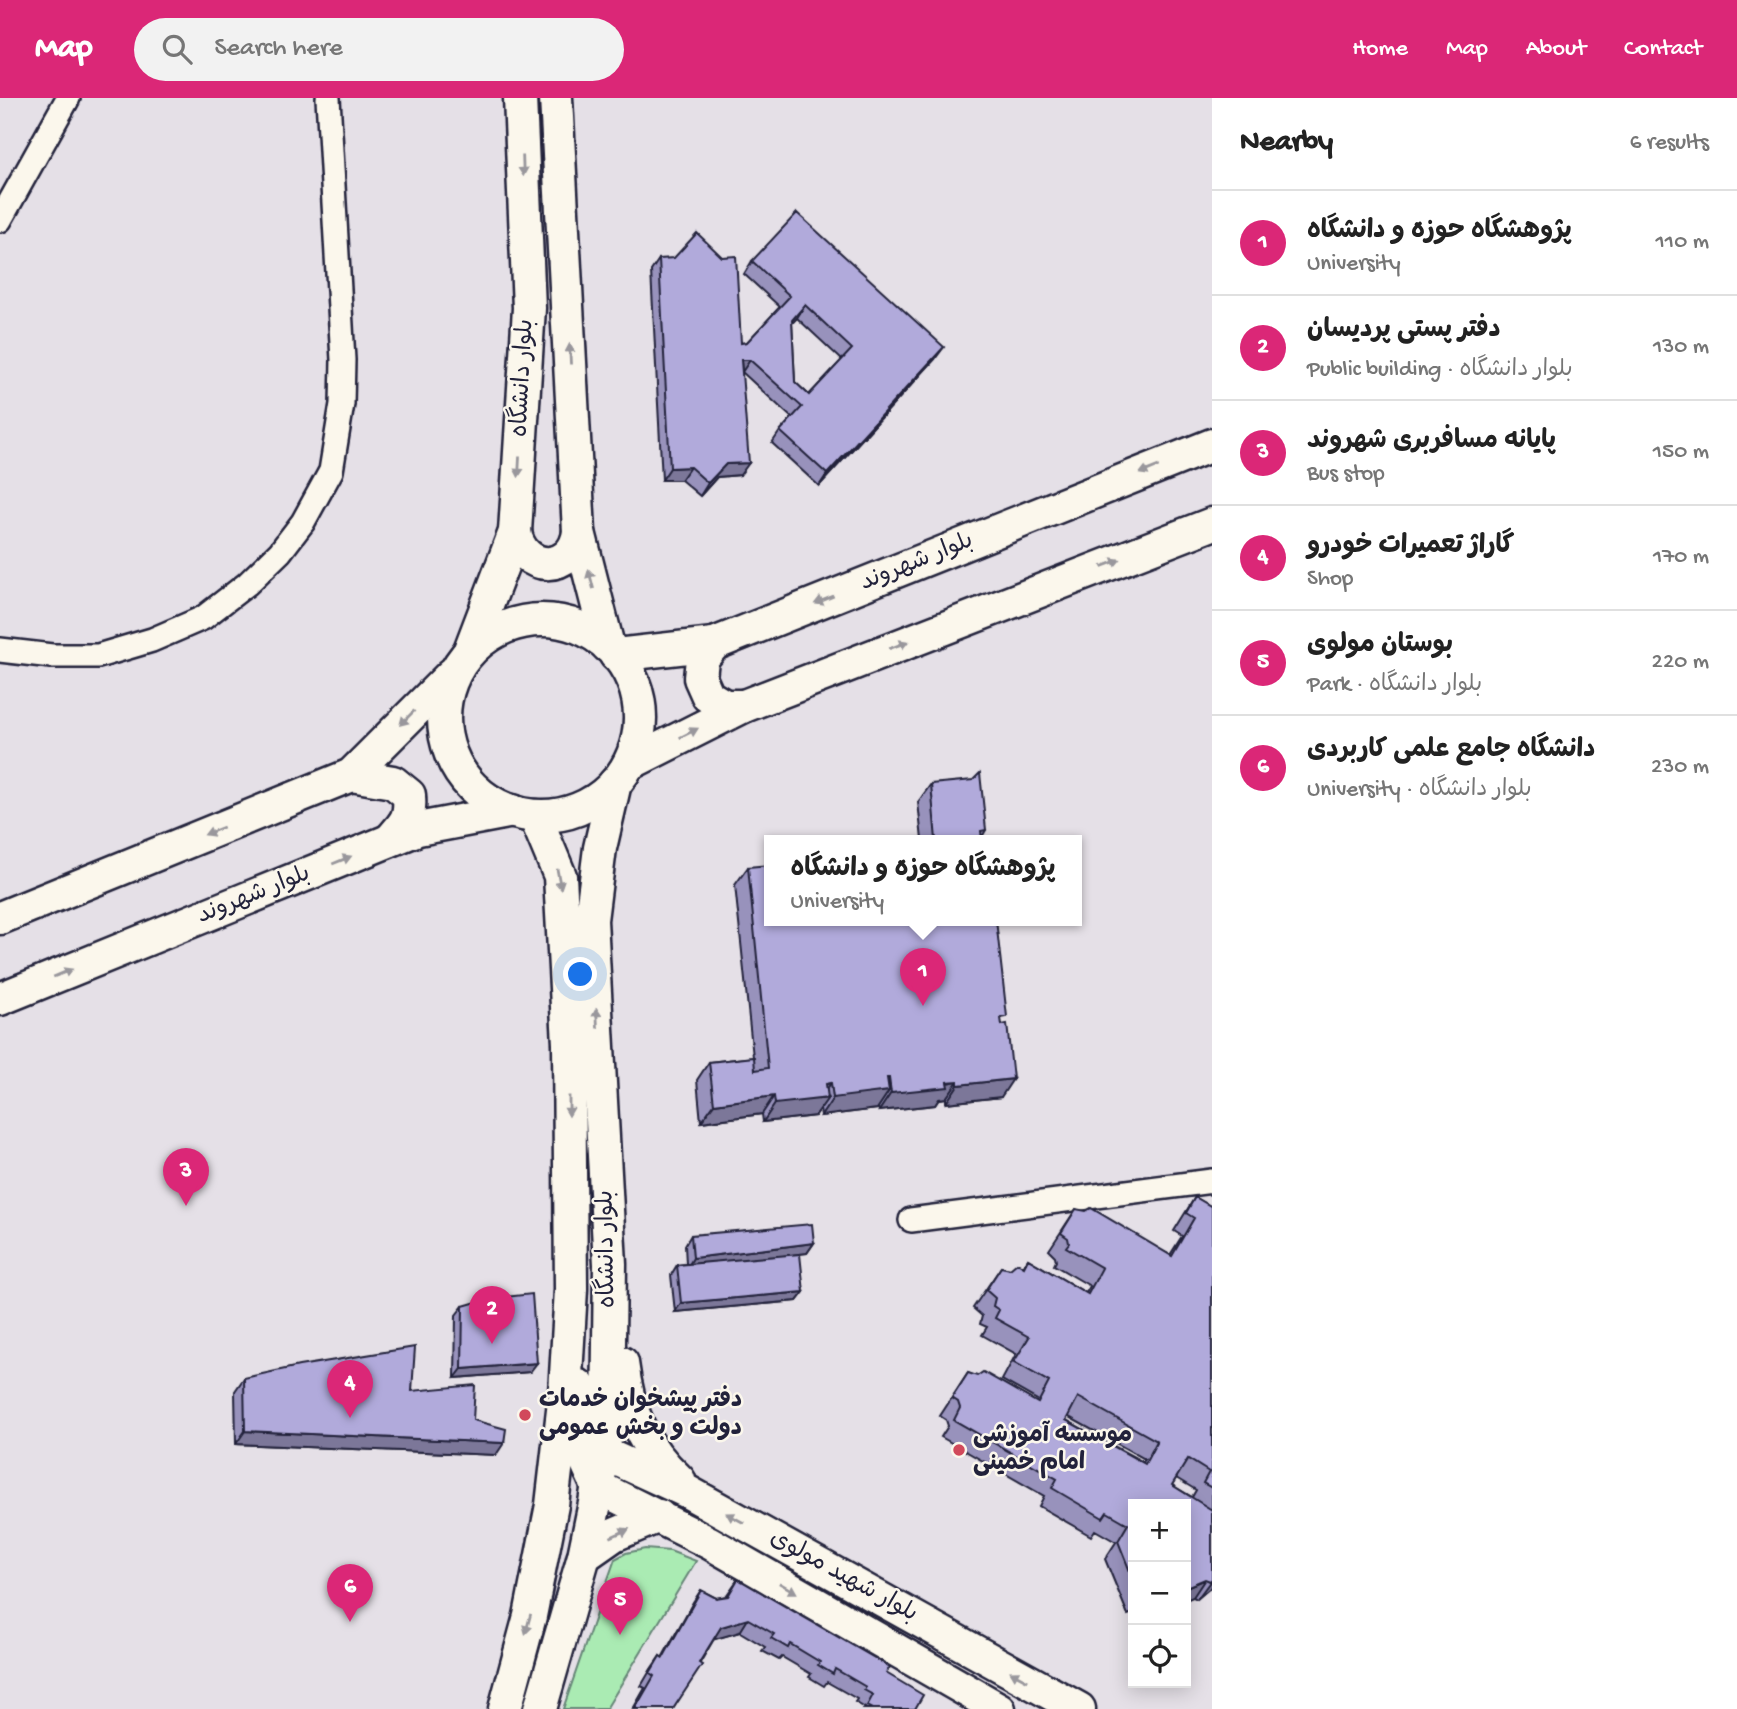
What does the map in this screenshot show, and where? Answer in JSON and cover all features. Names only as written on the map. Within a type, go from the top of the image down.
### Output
[{"type":"main road","name":"بلوار دانشگاه","points":[[463,660],[515,532],[528,308],[520,98]]},
{"type":"main road","name":"بلوار دانشگاه","points":[[556,98],[579,532],[612,650]]},
{"type":"main road","name":"بلوار شهروند","points":[[612,650],[714,644],[1212,445]]},
{"type":"main road","points":[[463,660],[447,693],[444,718],[447,742],[456,765],[471,785],[490,801],[524,814],[557,815],[579,809],[599,798],[622,774],[744,706],[1212,523]]},
{"type":"main road","points":[[515,532],[521,550],[536,562],[546,564],[562,560],[569,555],[579,532]]},
{"type":"main road","points":[[0,918],[351,775],[490,634],[513,624],[538,619],[564,622],[587,631],[612,650],[633,681],[639,701],[640,723],[636,744],[622,774]]},
{"type":"main road","points":[[714,644],[702,659],[700,678],[708,696],[725,706],[744,706]]},
{"type":"main road","name":"بلوار دانشگاه","points":[[540,1709],[584,1556],[596,1468],[608,1420],[610,1264],[591,920],[600,848],[622,774]]},
{"type":"main road","points":[[351,775],[393,782],[409,795],[410,813],[405,824],[390,841]]},
{"type":"main road","name":"بلوار دانشگاه","points":[[506,1709],[541,1569],[552,1505],[565,1393],[571,1289],[569,1044],[560,876],[524,814]]},
{"type":"main road","name":"بلوار شهروند","points":[[0,999],[418,829],[524,814]]},
{"type":"main road","points":[[610,1264],[625,1385],[634,1418],[650,1448],[688,1492]]},
{"type":"main road","points":[[541,1569],[557,1548],[573,1488],[596,1468],[569,1328]]},
{"type":"main road","name":"بلوار شهید مولوی","points":[[596,1468],[650,1472],[1079,1709]]},
{"type":"main road","name":"بلوار شهید مولوی","points":[[596,1468],[651,1512],[999,1709]]},
{"type":"main road","points":[[584,1556],[651,1512],[637,1499],[637,1488],[641,1479],[650,1472]]},
{"type":"street","points":[[0,220],[68,98]]},
{"type":"street","points":[[0,650],[52,656],[97,656],[152,640],[203,618],[247,584],[280,552],[303,522],[331,471],[342,404],[343,360],[328,98]]},
{"type":"street","points":[[911,1220],[1212,1181]]},
{"type":"green space","points":[[645,1549],[670,1551],[696,1561],[606,1709],[563,1709],[615,1559],[626,1553]]},
{"type":"building","points":[[797,213],[944,347],[827,474],[780,431],[802,407],[750,360],[741,360],[749,463],[726,464],[708,483],[690,467],[670,468],[659,259],[674,258],[697,233],[722,257],[736,256],[741,343],[747,342],[790,296],[752,261]],"holes":[[[805,305],[852,349],[809,395],[795,382],[792,320]]]},
{"type":"building","points":[[980,773],[986,830],[981,831],[981,835],[936,835],[931,784],[973,780]]},
{"type":"building","points":[[764,865],[764,926],[997,926],[1007,1017],[1001,1018],[1002,1025],[1007,1024],[1013,1079],[958,1085],[958,1081],[947,1082],[948,1087],[891,1093],[887,1078],[889,1091],[833,1098],[831,1083],[826,1084],[828,1098],[775,1104],[774,1096],[714,1104],[709,1062],[754,1057],[755,1070],[768,1068],[748,867]]},
{"type":"building","points":[[1195,1197],[1212,1207],[1212,1488],[1203,1483],[1209,1472],[1188,1459],[1172,1485],[1212,1510],[1212,1579],[1191,1585],[1191,1499],[1128,1499],[1128,1524],[1107,1512],[1103,1518],[1052,1488],[1057,1479],[954,1420],[960,1408],[958,1402],[952,1398],[968,1373],[977,1376],[983,1372],[1038,1403],[1049,1382],[1014,1362],[1029,1337],[995,1318],[999,1310],[993,1306],[995,1298],[986,1290],[1001,1267],[1010,1269],[1017,1263],[1024,1267],[1028,1259],[1088,1294],[1102,1268],[1066,1247],[1068,1238],[1061,1233],[1076,1209],[1086,1211],[1091,1208],[1172,1256],[1194,1218],[1186,1213]],"holes":[[[1078,1397],[1157,1441],[1145,1464],[1066,1420]]]},
{"type":"building","points":[[812,1224],[814,1243],[693,1258],[691,1235]]},
{"type":"building","points":[[800,1254],[804,1292],[681,1303],[677,1265]]},
{"type":"building","points":[[532,1294],[537,1363],[462,1369],[463,1306],[487,1299]]},
{"type":"building","points":[[415,1347],[412,1391],[475,1385],[473,1420],[506,1429],[504,1443],[245,1431],[244,1378]]},
{"type":"building","points":[[1128,1524],[1128,1566],[1118,1541]]},
{"type":"building","points":[[738,1579],[890,1667],[886,1673],[923,1695],[915,1709],[873,1709],[867,1706],[873,1695],[864,1690],[866,1687],[835,1669],[833,1674],[818,1665],[820,1662],[790,1644],[788,1648],[771,1638],[774,1634],[748,1619],[721,1627],[699,1663],[702,1665],[673,1709],[635,1709],[654,1676],[650,1673],[660,1656],[663,1658],[701,1590],[716,1598],[728,1596]]},
{"type":"place","name":"پژوهشگاه حوزه و دانشگاه","points":[[923,1006]]},
{"type":"place","name":"پایانه مسافربری شهروند","points":[[186,1206]]},
{"type":"place","name":"دفتر پستی پردیسان","points":[[492,1344]]},
{"type":"place","name":"دفتر پیشخوان خدمات دولت و بخش عمومی","points":[[525,1415]]},
{"type":"place","name":"گاراژ تعمیرات خودرو","points":[[350,1418]]},
{"type":"place","name":"موسسه آموزشی امام خمینی","points":[[959,1450]]},
{"type":"place","name":"دانشگاه جامع علمی کاربردی","points":[[350,1622]]},
{"type":"place","name":"بوستان مولوی","points":[[620,1635]]}]
